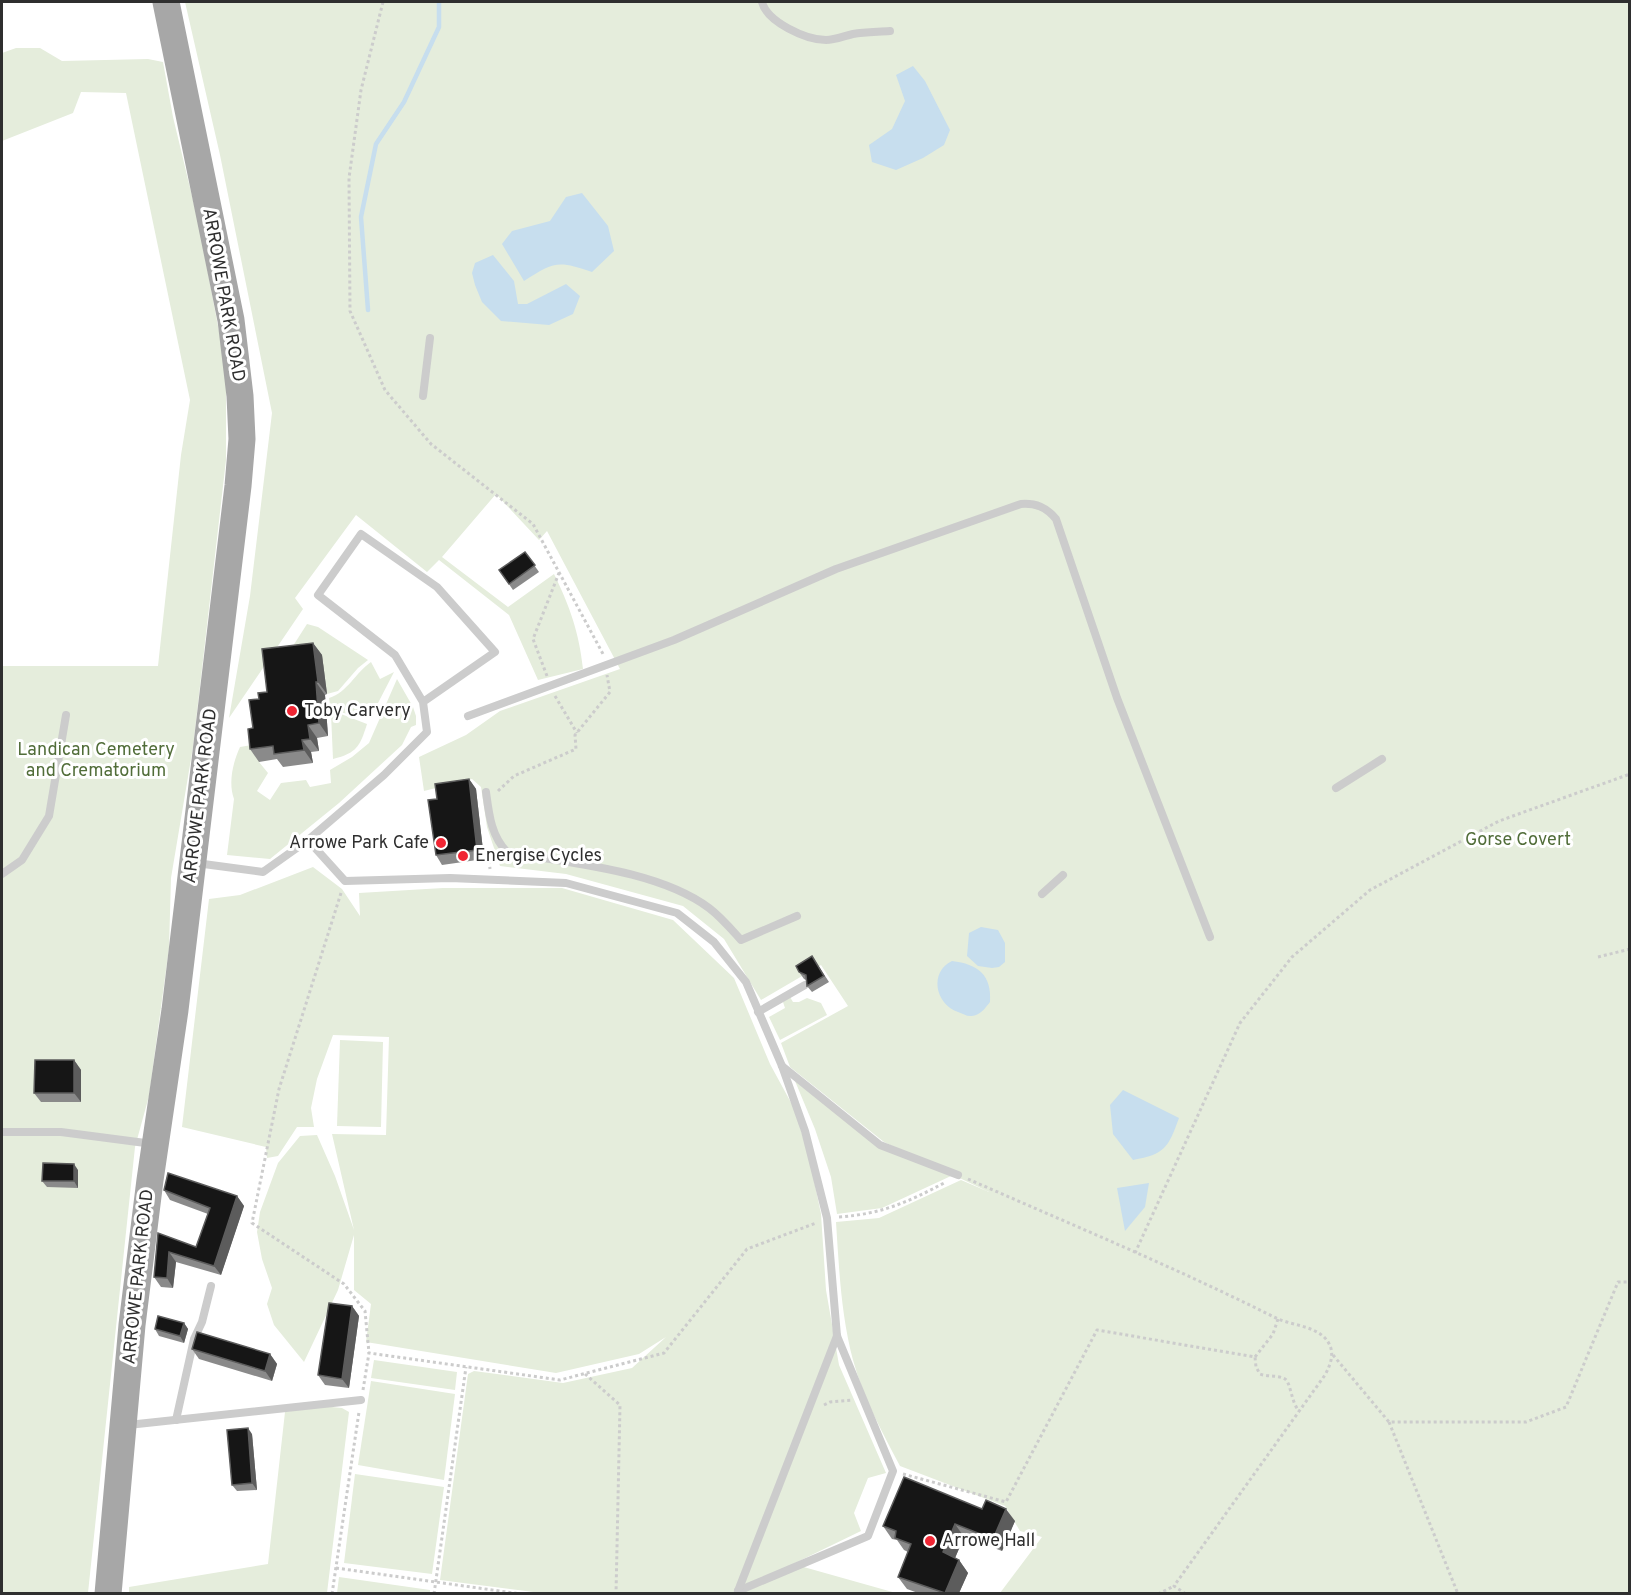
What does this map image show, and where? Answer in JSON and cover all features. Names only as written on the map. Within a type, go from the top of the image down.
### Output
[{"type":"main road","name":"ARROWE PARK ROAD","points":[[108,1593],[132,1325],[178,987],[242,439],[240,396],[231,320],[166,2]]},
{"type":"lane","points":[[762,2],[767,14],[811,38],[833,40],[851,34],[890,31]]},
{"type":"lane","points":[[423,396],[429,338]]},
{"type":"lane","points":[[468,716],[674,640],[836,569],[1021,504],[1032,503],[1043,507],[1056,519],[1117,698],[1210,937]]},
{"type":"lane","points":[[193,863],[263,872],[308,840],[384,775],[427,732],[423,702],[395,655],[318,595],[361,534],[437,587],[495,652],[423,702]]},
{"type":"lane","points":[[2,874],[22,860],[49,816],[66,715]]},
{"type":"lane","points":[[1336,788],[1382,759]]},
{"type":"lane","points":[[486,792],[493,830],[499,844],[507,852],[588,865],[667,886],[706,906],[718,915],[741,940],[797,916]]},
{"type":"lane","points":[[308,840],[345,881],[450,878],[566,883],[677,913],[714,942],[746,982],[782,1066],[805,1131],[827,1218],[837,1336],[893,1472],[868,1536],[738,1591],[837,1336]]},
{"type":"lane","points":[[1042,894],[1063,875]]},
{"type":"lane","points":[[758,1012],[805,985]]},
{"type":"lane","points":[[782,1066],[880,1145],[958,1175]]},
{"type":"lane","points":[[2,1132],[61,1132],[156,1144]]},
{"type":"lane","points":[[176,1420],[194,1339],[202,1322],[211,1287]]},
{"type":"lane","points":[[124,1425],[361,1400]]},
{"type":"path","points":[[383,2],[361,90],[349,178],[350,311],[384,390],[431,444],[532,524],[603,651],[610,692],[575,735],[576,749],[514,776],[487,802]]},
{"type":"path","points":[[559,572],[533,639],[550,686],[577,733]]},
{"type":"path","points":[[1135,1253],[1240,1023],[1292,957],[1370,890],[1499,821],[1629,774]]},
{"type":"path","points":[[488,849],[491,880]]},
{"type":"path","points":[[332,1593],[369,1353],[365,1311],[344,1284],[252,1223],[279,1089],[345,881]]},
{"type":"path","points":[[1598,957],[1629,950]]},
{"type":"path","points":[[369,1353],[560,1380],[664,1353],[747,1249],[827,1218],[887,1210],[958,1175],[1208,1284],[1278,1319],[1317,1331],[1326,1339],[1333,1355],[1389,1422],[1458,1593]]},
{"type":"path","points":[[1389,1422],[1526,1422],[1566,1407],[1618,1282],[1629,1282]]},
{"type":"path","points":[[1278,1319],[1273,1334],[1255,1357],[1256,1366],[1260,1374],[1288,1382],[1293,1404],[1299,1411]]},
{"type":"path","points":[[893,1472],[1006,1502],[1097,1330],[1255,1357]]},
{"type":"path","points":[[1158,1593],[1174,1586],[1325,1374],[1333,1355]]},
{"type":"path","points":[[434,1593],[466,1367]]},
{"type":"path","points":[[585,1374],[620,1405],[616,1593]]},
{"type":"path","points":[[807,1413],[830,1402],[863,1400]]},
{"type":"path","points":[[335,1568],[521,1593]]},
{"type":"path","points":[[1174,1586],[1186,1593]]},
{"type":"green space","name":"Gorse Covert","points":[[185,2],[1629,2],[1629,1593],[1000,1593],[1042,1537],[1020,1531],[1005,1506],[900,1466],[868,1401],[853,1360],[843,1309],[836,1222],[879,1218],[961,1180],[989,1192],[884,1142],[790,1067],[781,1043],[848,1006],[821,965],[761,1000],[724,939],[683,906],[566,874],[500,866],[487,827],[481,787],[472,779],[424,791],[419,757],[466,735],[500,711],[620,669],[547,531],[539,540],[496,494],[442,557],[508,607],[554,574],[573,620],[583,669],[538,680],[509,615],[439,560],[427,572],[356,515],[295,598],[303,609],[229,718],[250,596],[272,413],[220,155]]},
{"type":"green space","name":"Landican Cemetery and Crematorium","points":[[16,48],[40,48],[62,61],[148,59],[163,62],[173,117],[198,221],[226,368],[226,460],[193,747],[171,878],[169,948],[149,1096],[135,1147],[88,1593],[2,1594],[2,666],[158,666],[181,455],[190,400],[126,93],[81,92],[73,113],[2,141],[2,53]]},
{"type":"green space","points":[[307,624],[318,627],[368,660],[338,691],[327,694],[321,655],[284,660]]},
{"type":"green space","points":[[371,662],[380,679],[394,672],[377,705],[366,718],[335,711],[330,706],[329,698],[346,687]]},
{"type":"green space","points":[[397,679],[416,716],[416,725],[411,727],[402,745],[339,803],[270,859],[227,855],[234,799],[231,786],[232,773],[240,747],[257,744],[259,762],[268,773],[257,791],[270,800],[281,783],[306,780],[310,787],[331,783],[330,770],[352,757],[369,743]]},
{"type":"green space","points":[[331,714],[341,714],[367,724],[356,748],[333,759]]},
{"type":"green space","points":[[313,867],[342,889],[360,916],[359,893],[443,888],[562,888],[673,920],[734,978],[770,1064],[795,1110],[810,1161],[821,1214],[826,1290],[839,1365],[886,1473],[868,1478],[854,1513],[861,1531],[793,1564],[896,1593],[549,1594],[440,1580],[468,1374],[474,1371],[563,1383],[632,1368],[666,1337],[639,1354],[556,1373],[366,1342],[371,1304],[354,1290],[354,1235],[338,1290],[304,1362],[274,1325],[267,1304],[272,1288],[262,1259],[257,1232],[260,1212],[278,1163],[300,1136],[317,1135],[335,1176],[354,1230],[332,1134],[386,1135],[389,1037],[333,1035],[317,1079],[311,1108],[314,1127],[297,1127],[278,1156],[267,1158],[266,1147],[182,1127],[209,899],[240,895]]},
{"type":"green space","points":[[790,997],[793,1002],[807,998],[821,1003],[827,1015],[780,1040],[769,1017],[785,1008],[783,1002]]},
{"type":"green space","points":[[340,1040],[383,1042],[381,1127],[337,1126]]},
{"type":"green space","points":[[795,1081],[879,1147],[951,1176],[882,1208],[837,1214],[831,1177],[815,1129]]},
{"type":"green space","points":[[374,1360],[457,1372],[455,1390],[371,1378]]},
{"type":"green space","points":[[371,1381],[455,1394],[444,1480],[358,1465]]},
{"type":"green space","points":[[321,1406],[342,1408],[349,1412],[327,1593],[129,1594],[129,1587],[268,1564],[285,1412]]},
{"type":"green space","points":[[355,1474],[444,1487],[432,1574],[344,1563]]},
{"type":"green space","points":[[339,1577],[430,1590],[430,1593],[337,1593]]},
{"type":"water","points":[[913,66],[925,81],[950,130],[944,145],[923,158],[896,170],[872,162],[869,145],[892,129],[905,101],[896,75]]},
{"type":"water","points":[[582,193],[608,226],[614,251],[592,272],[571,266],[556,265],[524,281],[502,244],[512,231],[550,221],[566,197]]},
{"type":"water","points":[[493,255],[514,281],[518,304],[527,304],[566,284],[580,296],[573,314],[549,325],[501,321],[482,302],[472,273],[475,263]]},
{"type":"water","points":[[981,927],[998,930],[1005,943],[1005,962],[999,967],[978,966],[967,956],[969,933]]},
{"type":"water","points":[[952,961],[976,968],[986,978],[989,985],[990,1002],[978,1014],[968,1016],[950,1008],[940,995],[938,980],[940,972]]},
{"type":"water","points":[[1123,1090],[1179,1118],[1168,1143],[1159,1152],[1133,1160],[1113,1134],[1110,1105]]},
{"type":"water","points":[[1149,1183],[1145,1207],[1125,1231],[1117,1188]]},
{"type":"building","points":[[525,552],[535,565],[509,584],[499,570]]},
{"type":"building","name":"Toby Carvery","points":[[313,643],[318,682],[316,682],[319,723],[308,725],[310,739],[302,740],[304,750],[274,754],[273,746],[250,749],[248,729],[253,728],[249,700],[259,699],[258,693],[267,692],[262,649]]},
{"type":"building","points":[[469,779],[477,850],[436,855],[428,800],[437,799],[435,784]]},
{"type":"building","points":[[812,956],[824,976],[807,986],[806,975],[799,972],[796,966]]},
{"type":"building","points":[[35,1060],[74,1060],[74,1093],[34,1093]]},
{"type":"building","points":[[43,1163],[74,1164],[74,1181],[42,1181]]},
{"type":"building","points":[[168,1173],[237,1196],[214,1266],[169,1252],[167,1278],[154,1277],[158,1233],[196,1247],[210,1208],[164,1190]]},
{"type":"building","points":[[329,1303],[352,1306],[342,1379],[318,1375]]},
{"type":"building","points":[[158,1316],[184,1323],[180,1336],[155,1329]]},
{"type":"building","points":[[197,1332],[270,1354],[265,1371],[192,1349]]},
{"type":"building","points":[[248,1428],[252,1483],[232,1485],[227,1430]]},
{"type":"building","name":"Arrowe Hall","points":[[904,1477],[982,1509],[986,1500],[1006,1509],[993,1539],[955,1524],[943,1552],[959,1560],[945,1593],[898,1577],[911,1544],[895,1538],[896,1531],[883,1526]]},
{"type":"waterway","points":[[368,310],[361,217],[376,144],[404,102],[439,27],[439,2]]},
{"type":"place","name":"Toby Carvery","points":[[292,711]]},
{"type":"place","name":"Arrowe Park Cafe","points":[[441,843]]},
{"type":"place","name":"Energise Cycles","points":[[463,856]]},
{"type":"place","name":"Arrowe Hall","points":[[930,1541]]}]
